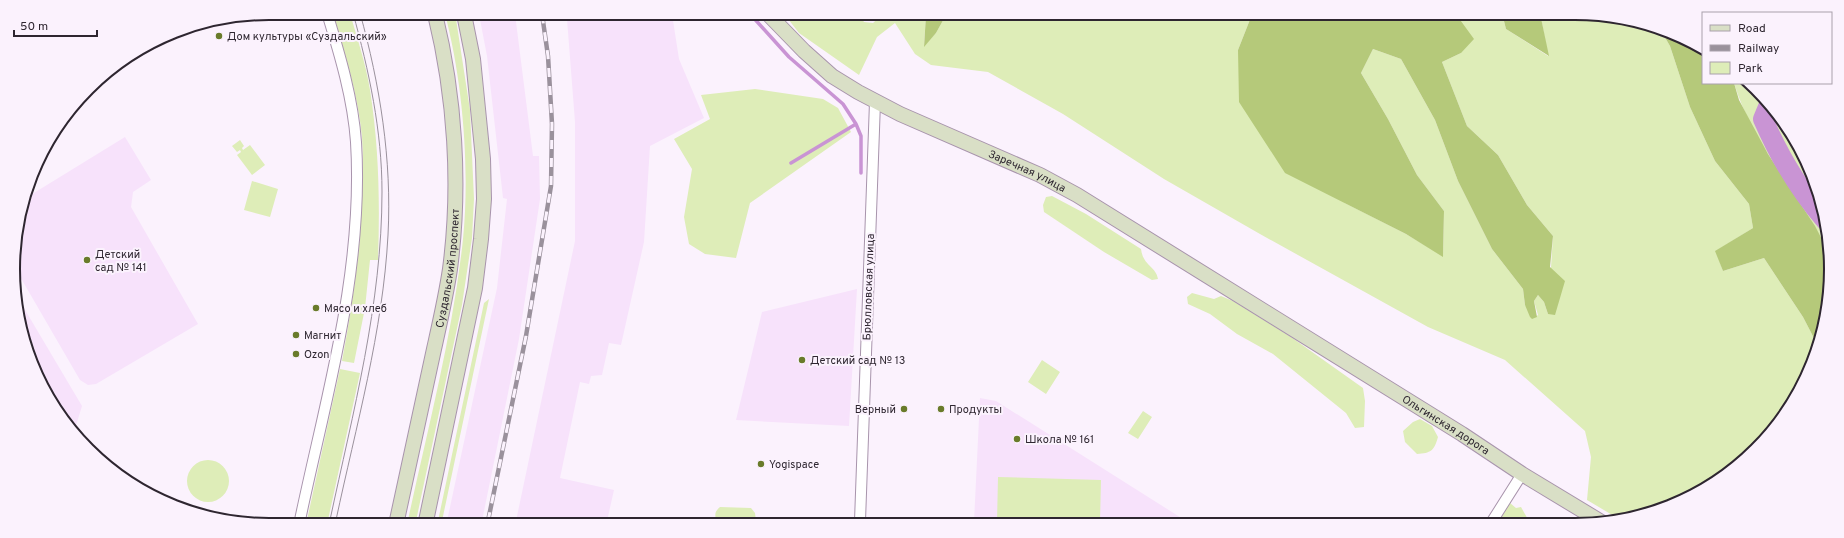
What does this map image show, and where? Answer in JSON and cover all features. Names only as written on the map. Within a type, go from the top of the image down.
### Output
[{"type":"main road","points":[[431,20],[440,36]]},
{"type":"main road","name":"Суздальский проспект","points":[[397,518],[444,301],[453,236],[455,163],[449,94],[436,20]]},
{"type":"main road","points":[[426,518],[474,294],[482,239],[484,159],[473,59],[465,20]]},
{"type":"main road","name":"Заречная улица","points":[[774,20],[804,51],[832,76],[875,102],[1040,174],[1077,195],[1289,326]]},
{"type":"main road","name":"Ольгинская дорога","points":[[1289,326],[1462,434],[1522,474],[1593,517]]},
{"type":"street","points":[[300,518],[348,298],[356,204],[356,141],[353,117],[338,49],[329,20]]},
{"type":"street","name":"Брюлловская улица","points":[[860,518],[875,102]]},
{"type":"street","points":[[1494,518],[1522,474]]},
{"type":"shaded area","points":[[480,20],[516,20],[533,156],[539,156],[540,199],[519,339],[483,518],[448,518],[497,288],[507,199],[503,198],[487,56]]},
{"type":"shaded area","points":[[567,20],[673,20],[679,59],[704,118],[650,146],[644,242],[621,345],[609,343],[602,375],[591,376],[589,384],[580,382],[560,478],[614,490],[608,518],[517,518],[575,241],[575,122]]},
{"type":"shaded area","name":"Детский сад № 141","points":[[125,137],[151,180],[133,192],[131,207],[198,324],[96,384],[88,385],[80,380],[21,278],[22,236],[31,195]]},
{"type":"shaded area","name":"Детский сад № 13","points":[[857,289],[849,426],[736,420],[762,312]]},
{"type":"shaded area","points":[[23,306],[82,406],[76,426],[53,394],[39,364],[28,333]]},
{"type":"shaded area","name":"Школа № 161","points":[[980,398],[996,401],[1181,518],[974,518]]},
{"type":"green space","points":[[335,20],[352,20],[368,80],[373,111],[377,154],[379,196],[378,260],[370,260],[365,308],[354,363],[342,361],[350,317],[359,250],[363,160],[360,121],[346,59]]},
{"type":"green space","points":[[446,20],[456,20],[470,110],[474,199],[472,238],[462,305],[417,518],[408,518],[453,310],[463,239],[466,184],[465,155],[460,97]]},
{"type":"green space","points":[[789,20],[863,20],[864,22],[873,23],[876,20],[926,20],[924,46],[936,33],[943,20],[1250,20],[1238,50],[1345,203],[1406,234],[1443,256],[1444,211],[1417,175],[1388,119],[1361,73],[1373,49],[1401,59],[1435,120],[1458,181],[1492,249],[1523,289],[1525,305],[1535,317],[1538,315],[1534,301],[1538,295],[1544,302],[1548,314],[1553,236],[1527,205],[1498,155],[1467,126],[1442,62],[1461,53],[1460,20],[1504,20],[1506,29],[1548,56],[1541,20],[1608,22],[1639,28],[1665,37],[1670,46],[1690,107],[1715,161],[1749,204],[1753,228],[1716,251],[1723,271],[1764,258],[1803,317],[1814,339],[1805,364],[1791,394],[1773,421],[1751,445],[1727,467],[1700,485],[1670,499],[1639,510],[1613,515],[1587,500],[1591,457],[1585,431],[1505,360],[1428,327],[1260,234],[1164,179],[1063,114],[988,72],[931,65],[915,54],[895,23],[877,37],[859,75],[799,33]]},
{"type":"green space","points":[[926,20],[943,20],[936,33],[924,47]]},
{"type":"green space","points":[[1250,20],[1460,20],[1474,39],[1461,53],[1442,62],[1467,126],[1498,155],[1527,205],[1553,236],[1550,267],[1565,281],[1555,315],[1548,314],[1544,302],[1538,295],[1534,301],[1537,317],[1532,319],[1530,317],[1525,305],[1523,289],[1492,249],[1458,181],[1435,120],[1401,59],[1373,49],[1361,73],[1388,119],[1417,175],[1444,211],[1443,257],[1406,234],[1285,173],[1239,102],[1238,50]]},
{"type":"green space","points":[[1504,20],[1541,20],[1549,56],[1506,29]]},
{"type":"green space","points":[[1665,37],[1702,54],[1702,84],[1734,84],[1739,100],[1768,154],[1815,226],[1822,240],[1824,269],[1822,302],[1814,339],[1803,317],[1764,258],[1723,271],[1715,251],[1753,228],[1749,204],[1715,161],[1690,107],[1670,46]]},
{"type":"green space","points":[[1734,84],[1741,84],[1751,93],[1773,117],[1791,145],[1811,189],[1816,205],[1822,240],[1763,146],[1742,105]]},
{"type":"green space","points":[[755,89],[823,99],[838,108],[851,132],[750,203],[736,258],[705,254],[689,244],[684,217],[692,169],[674,139],[710,119],[701,95]]},
{"type":"green space","points":[[240,140],[244,146],[242,148],[243,150],[250,145],[265,165],[252,175],[237,155],[241,152],[240,150],[237,152],[232,146]]},
{"type":"green space","points":[[252,181],[278,189],[270,217],[244,210]]},
{"type":"green space","points":[[1052,196],[1086,214],[1141,249],[1144,259],[1155,271],[1158,279],[1152,280],[1104,252],[1044,212],[1043,205],[1046,197]]},
{"type":"green space","points":[[1192,293],[1214,299],[1221,296],[1233,301],[1291,337],[1363,388],[1365,401],[1364,427],[1355,428],[1346,413],[1273,354],[1237,334],[1210,314],[1188,304],[1187,297]]},
{"type":"green space","points":[[489,299],[443,518],[439,518],[484,303]]},
{"type":"green space","points":[[1042,360],[1060,372],[1046,394],[1028,382]]},
{"type":"green space","points":[[340,369],[360,373],[328,518],[307,518]]},
{"type":"green space","points":[[1143,411],[1152,417],[1138,439],[1128,433]]},
{"type":"green space","points":[[1420,419],[1432,426],[1438,437],[1435,445],[1429,452],[1417,454],[1405,442],[1403,431],[1413,422]]},
{"type":"green space","points":[[204,460],[212,460],[220,463],[226,469],[229,481],[226,493],[220,499],[212,502],[204,502],[196,499],[190,493],[187,485],[187,477],[190,469],[196,463]]},
{"type":"green space","points":[[998,477],[1101,480],[1100,518],[997,518]]},
{"type":"green space","points":[[1510,503],[1516,508],[1521,507],[1527,518],[1501,518]]},
{"type":"green space","points":[[720,507],[751,508],[755,513],[756,518],[716,518],[717,510]]},
{"type":"waterway","points":[[756,20],[789,57],[843,104],[856,124]]},
{"type":"waterway","points":[[1767,110],[1763,119],[1776,146],[1791,173],[1817,211]]},
{"type":"waterway","points":[[791,163],[856,124],[861,136],[861,173]]},
{"type":"tram line","points":[[330,518],[365,358],[372,317],[381,234],[382,192],[380,146],[374,101],[355,20]]},
{"type":"tram line","points":[[336,518],[375,343],[381,307],[388,235],[388,179],[383,123],[379,95],[362,20]]},
{"type":"railway","points":[[489,518],[526,336],[551,186],[552,124],[548,56],[543,20]]},
{"type":"place","name":"Дом культуры «Суздальский»","points":[[219,36]]},
{"type":"place","name":"Детский сад № 141","points":[[87,260]]},
{"type":"place","name":"Мясо и хлеб","points":[[316,308]]},
{"type":"place","name":"Магнит","points":[[296,335]]},
{"type":"place","name":"Ozon","points":[[296,354]]},
{"type":"place","name":"Детский сад № 13","points":[[802,360]]},
{"type":"place","name":"Верный","points":[[904,409]]},
{"type":"place","name":"Продукты","points":[[941,409]]},
{"type":"place","name":"Школа № 161","points":[[1017,439]]},
{"type":"place","name":"Yogispace","points":[[761,464]]}]
